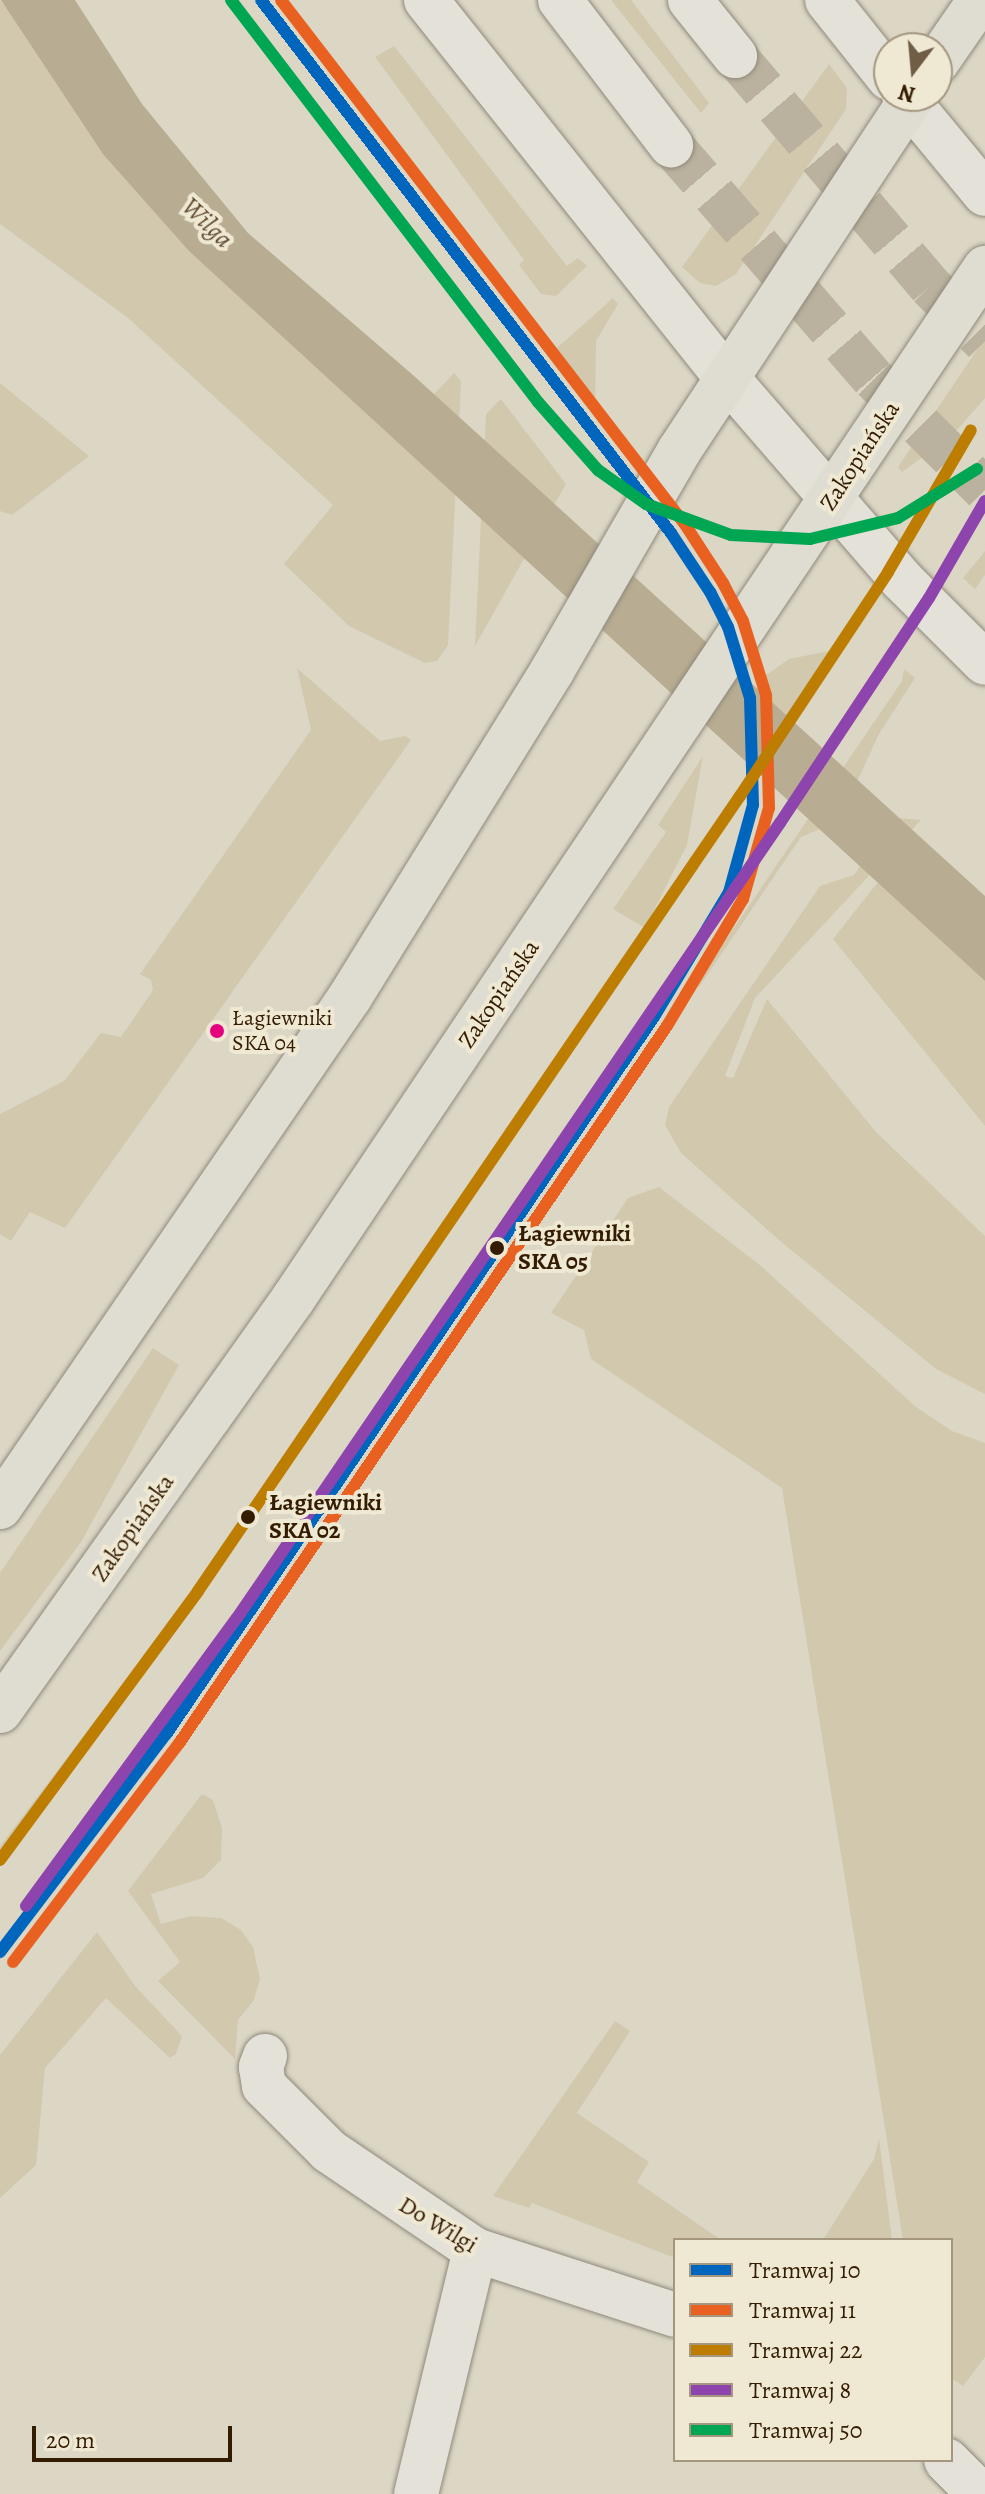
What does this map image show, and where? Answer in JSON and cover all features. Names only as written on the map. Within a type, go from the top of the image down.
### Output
[{"type":"main road","points":[[426,0],[727,378],[831,500],[985,663]]},
{"type":"main road","points":[[560,0],[671,145]]},
{"type":"main road","points":[[690,0],[735,56]]},
{"type":"main road","points":[[827,0],[873,56]]},
{"type":"main road","points":[[953,39],[980,0]]},
{"type":"main road","points":[[0,1507],[350,997],[892,112]]},
{"type":"main road","points":[[919,112],[985,194]]},
{"type":"main road","name":"Zakopiańska","points":[[0,1711],[293,1299],[985,268]]},
{"type":"main road","name":"Do Wilgi","points":[[265,2056],[261,2067],[264,2086],[329,2151],[475,2250],[673,2314]]},
{"type":"main road","points":[[416,2494],[475,2250]]},
{"type":"main road","points":[[948,2462],[980,2494]]},
{"type":"shaded area","points":[[0,0],[295,346],[393,438],[454,373],[461,381],[448,645],[437,661],[425,663],[349,626],[284,564],[333,505],[128,318],[0,224]]},
{"type":"shaded area","points":[[611,0],[631,0],[709,103],[701,113]]},
{"type":"shaded area","points":[[394,46],[567,266],[578,258],[587,266],[556,296],[541,294],[519,265],[524,260],[375,57]]},
{"type":"shaded area","points":[[829,64],[847,88],[846,109],[736,274],[716,286],[700,283],[682,267]]},
{"type":"shaded area","points":[[613,298],[618,304],[596,341],[595,415],[548,356]]},
{"type":"shaded area","points":[[985,338],[985,398],[951,437],[902,472],[898,467]]},
{"type":"shaded area","points":[[0,383],[89,456],[12,515],[0,511]]},
{"type":"shaded area","points":[[501,399],[566,484],[475,646],[486,414]]},
{"type":"shaded area","points":[[985,551],[985,575],[975,589],[963,578]]},
{"type":"shaded area","points":[[834,650],[778,735],[765,737],[758,681],[789,659]]},
{"type":"shaded area","points":[[297,668],[380,741],[405,736],[411,740],[65,1228],[30,1212],[11,1241],[0,1234],[0,1114],[64,1081],[101,1033],[121,1037],[153,990],[151,980],[140,974],[311,730]]},
{"type":"shaded area","points":[[904,669],[915,678],[879,734],[843,812],[834,823],[801,837],[699,987],[695,985],[902,681]]},
{"type":"shaded area","points":[[703,756],[687,845],[645,928],[613,909],[666,832],[658,825]]},
{"type":"shaded area","points":[[899,818],[921,820],[755,998],[725,1076],[733,1078],[767,999],[876,1132],[985,1236],[985,1394],[936,1369],[779,1240],[681,1153],[665,1125],[669,1107],[820,886],[854,875],[885,829]]},
{"type":"shaded area","points":[[878,882],[985,981],[985,1126],[833,939]]},
{"type":"shaded area","points":[[659,1187],[761,1266],[916,1407],[952,1431],[985,1443],[985,2357],[963,2386],[953,2379],[953,2238],[903,2238],[782,1488],[591,1359],[584,1330],[551,1313],[628,1198]]},
{"type":"shaded area","points":[[153,1348],[179,1365],[81,1542],[0,1651],[0,1573]]},
{"type":"shaded area","points":[[97,1718],[107,1719],[0,1861],[0,1846]]},
{"type":"shaded area","points":[[202,1794],[213,1800],[222,1828],[221,1860],[203,1878],[151,1894],[161,1924],[190,1916],[221,1918],[241,1930],[253,1947],[260,1979],[254,2000],[238,2020],[235,2059],[158,1981],[180,1962],[128,1891]]},
{"type":"shaded area","points":[[97,1932],[136,1987],[182,2036],[176,2054],[170,2058],[106,1998],[45,2068],[36,2165],[0,2198],[0,2055]]},
{"type":"shaded area","points":[[615,2021],[630,2031],[577,2113],[649,2162],[637,2182],[718,2238],[673,2238],[673,2257],[532,2203],[529,2208],[493,2196]]},
{"type":"shaded area","points":[[879,2138],[892,2238],[824,2238],[874,2159]]},
{"type":"water","name":"Wilga","points":[[1,0],[75,0],[142,104],[248,233],[413,375],[985,896],[985,981],[189,251],[103,154]]},
{"type":"tunnel","points":[[735,56],[930,286],[985,342]]},
{"type":"tunnel","points":[[671,145],[874,379],[985,490]]},
{"type":"tram line","name":"50","points":[[231,0],[538,402],[598,470],[646,504],[731,535],[810,539],[898,518],[977,469]]},
{"type":"tram line","name":"10","points":[[0,1952],[167,1733],[654,1017],[729,892],[753,805],[750,698],[728,627],[710,592],[671,533],[261,0]]},
{"type":"tram line","name":"11","points":[[13,1962],[180,1742],[667,1026],[743,899],[769,808],[766,695],[743,621],[723,583],[684,523],[281,0]]},
{"type":"tram line","name":"22","points":[[0,1860],[198,1591],[740,796],[888,572],[971,430]]},
{"type":"tram line","name":"8","points":[[26,1906],[237,1618],[780,823],[929,598],[985,501]]},
{"type":"place","name":"Łagiewniki SKA 04","points":[[217,1031]]},
{"type":"place","name":"Łagiewniki SKA 05","points":[[497,1248]]},
{"type":"place","name":"Łagiewniki SKA 02","points":[[248,1517]]}]
